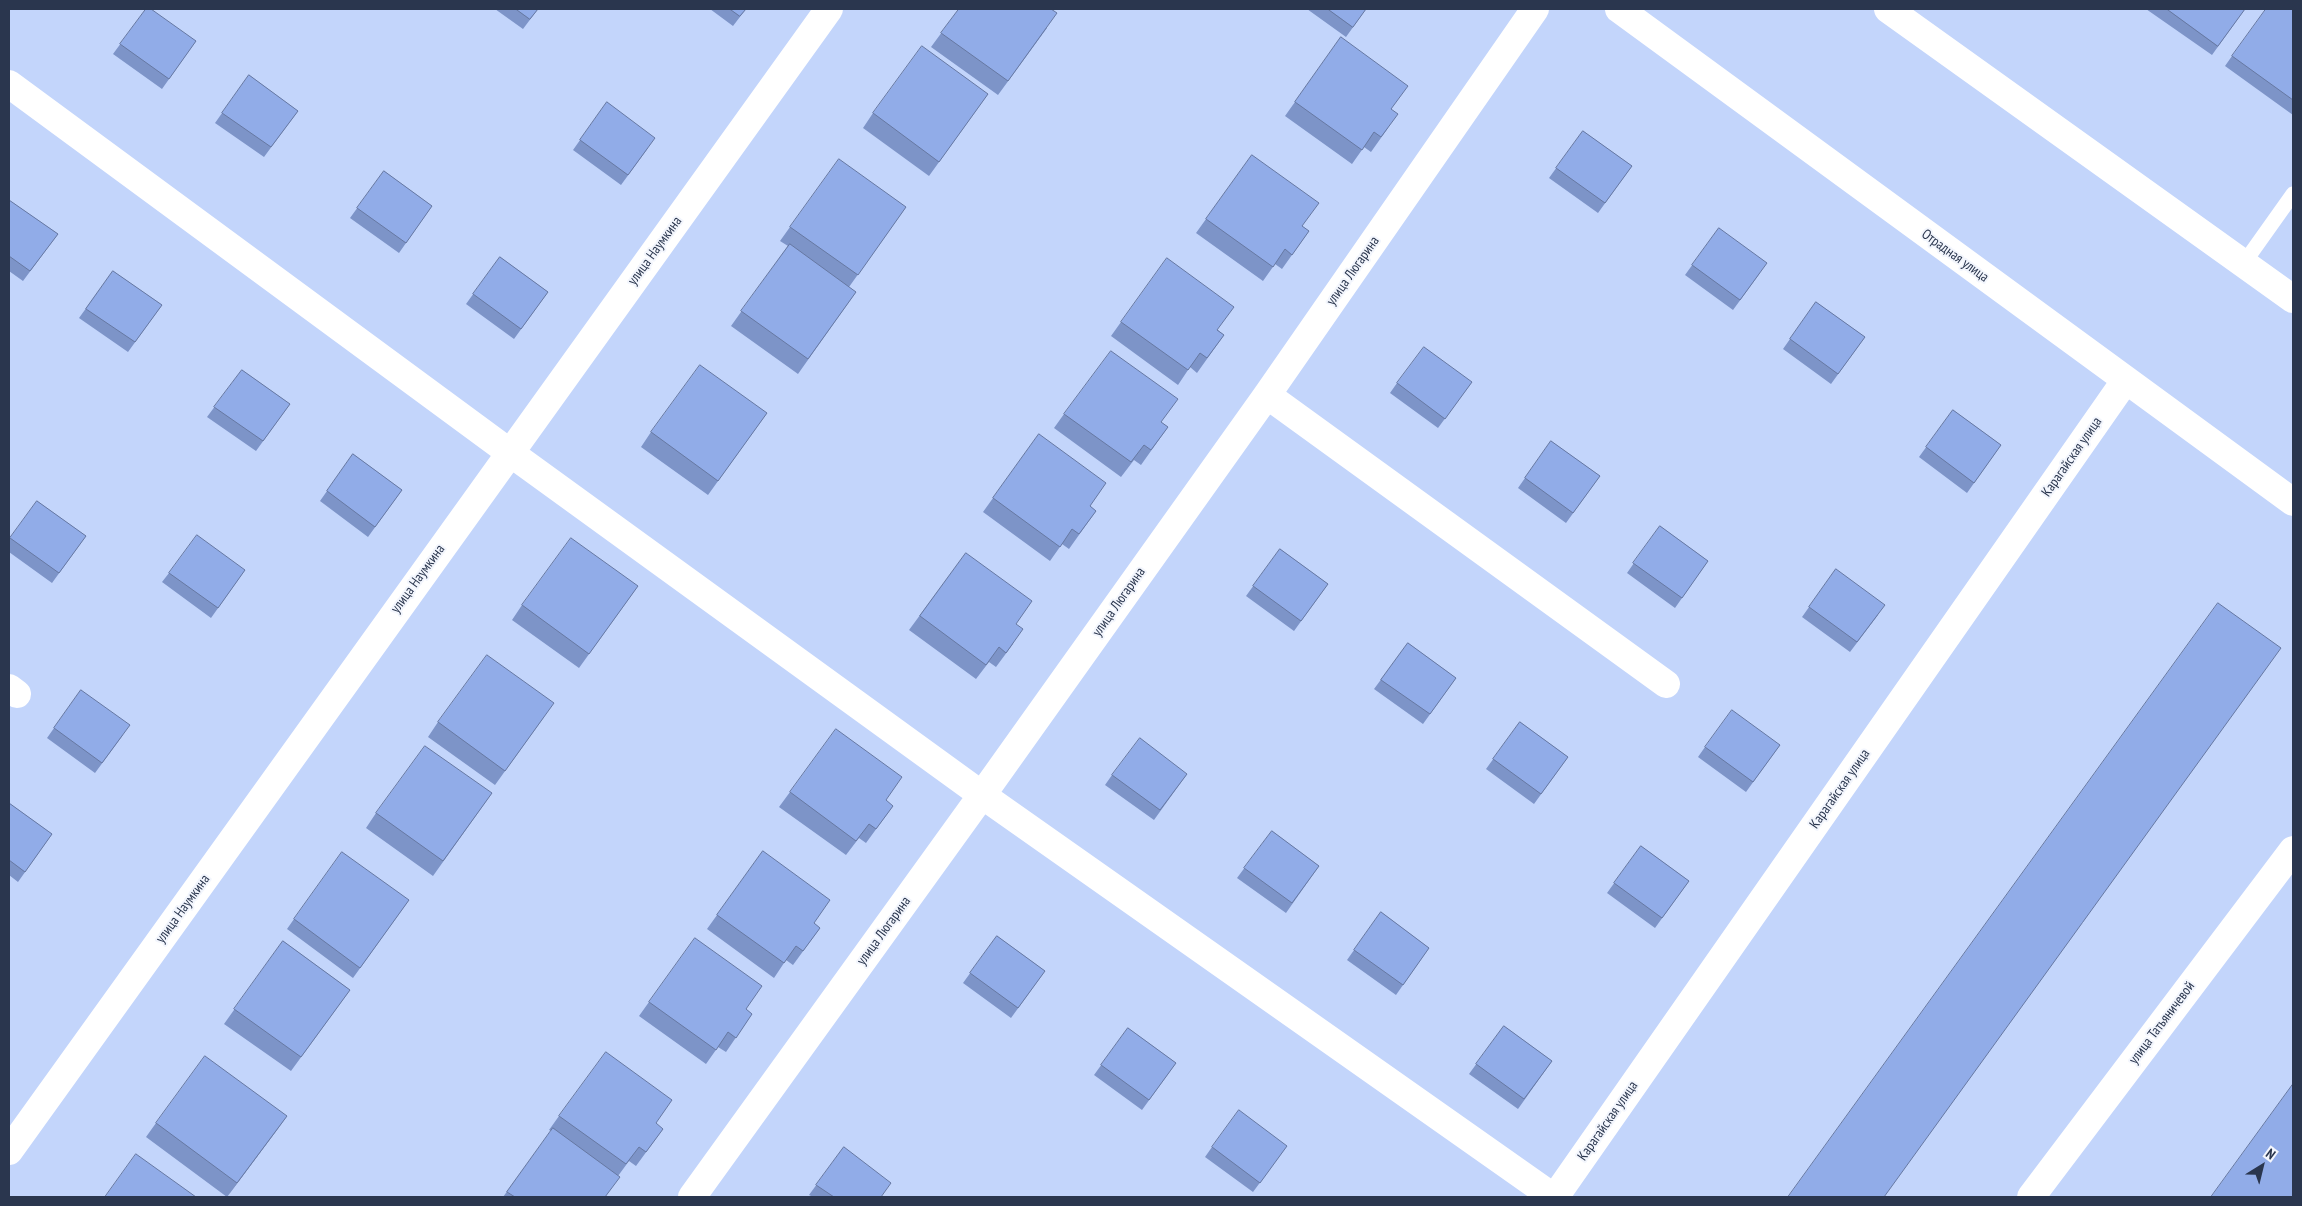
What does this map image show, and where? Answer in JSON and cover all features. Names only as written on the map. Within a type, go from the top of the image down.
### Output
[{"type":"street","name":"улица Наумкина","points":[[9,1151],[509,452],[829,9]]},
{"type":"street","name":"улица Люгарина","points":[[698,1195],[1267,394],[1535,9]]},
{"type":"street","name":"Отрадная улица","points":[[1619,9],[2125,381],[2293,502]]},
{"type":"street","points":[[1888,9],[2293,300]]},
{"type":"street","points":[[9,84],[509,452],[982,795],[1554,1197]]},
{"type":"street","name":"Карагайская улица","points":[[1554,1197],[2125,381]]},
{"type":"street","points":[[1267,394],[1666,684]]},
{"type":"street","name":"улица Татьяничевой","points":[[2031,1197],[2293,850]]},
{"type":"lane","points":[[2244,263],[2293,194]]},
{"type":"building","points":[[146,9],[151,9],[196,41],[169,79],[120,44]]},
{"type":"building","points":[[516,9],[538,9],[530,19]]},
{"type":"building","points":[[730,9],[746,9],[740,16]]},
{"type":"building","points":[[959,9],[1051,9],[1057,13],[1008,81],[941,33]]},
{"type":"building","points":[[1328,9],[1366,9],[1353,27]]},
{"type":"building","points":[[2167,9],[2245,9],[2218,46]]},
{"type":"building","points":[[2266,9],[2293,9],[2293,100],[2232,56]]},
{"type":"building","points":[[1341,37],[1408,86],[1391,109],[1398,114],[1381,137],[1374,132],[1362,150],[1295,102]]},
{"type":"building","points":[[922,46],[988,94],[939,162],[873,113]]},
{"type":"building","points":[[249,75],[298,111],[271,147],[222,113]]},
{"type":"building","points":[[607,102],[655,138],[628,175],[580,140]]},
{"type":"building","points":[[1583,131],[1632,166],[1605,203],[1556,168]]},
{"type":"building","points":[[1252,155],[1319,203],[1302,226],[1309,231],[1292,255],[1285,249],[1273,267],[1206,219]]},
{"type":"building","points":[[839,159],[906,207],[858,275],[790,227]]},
{"type":"building","points":[[384,171],[432,206],[406,243],[357,208]]},
{"type":"building","points":[[9,200],[58,234],[30,271],[9,256]]},
{"type":"building","points":[[1719,228],[1767,263],[1740,300],[1692,265]]},
{"type":"building","points":[[790,244],[856,292],[808,359],[741,311]]},
{"type":"building","points":[[500,257],[548,292],[521,329],[473,294]]},
{"type":"building","points":[[1167,258],[1234,307],[1217,330],[1224,335],[1207,358],[1200,353],[1188,370],[1121,322]]},
{"type":"building","points":[[113,271],[162,305],[135,342],[86,309]]},
{"type":"building","points":[[1816,302],[1865,337],[1838,374],[1790,339]]},
{"type":"building","points":[[1424,347],[1472,382],[1445,419],[1397,383]]},
{"type":"building","points":[[1111,351],[1178,399],[1161,422],[1168,427],[1151,450],[1144,445],[1131,462],[1064,414]]},
{"type":"building","points":[[700,365],[767,413],[718,481],[651,432]]},
{"type":"building","points":[[242,370],[290,404],[263,441],[214,407]]},
{"type":"building","points":[[1953,410],[2001,445],[1974,483],[1926,447]]},
{"type":"building","points":[[1039,434],[1106,483],[1090,506],[1096,511],[1079,534],[1072,529],[1060,547],[993,498]]},
{"type":"building","points":[[1551,441],[1600,476],[1573,513],[1525,478]]},
{"type":"building","points":[[353,454],[402,490],[375,527],[327,491]]},
{"type":"building","points":[[37,501],[86,536],[59,573],[10,538]]},
{"type":"building","points":[[1660,526],[1708,561],[1682,598],[1633,563]]},
{"type":"building","points":[[197,535],[245,570],[218,608],[169,573]]},
{"type":"building","points":[[571,538],[638,586],[589,654],[522,605]]},
{"type":"building","points":[[1280,549],[1328,584],[1301,621],[1253,586]]},
{"type":"building","points":[[966,553],[1032,601],[1016,624],[1023,629],[1006,653],[999,647],[986,665],[920,616]]},
{"type":"building","points":[[1836,569],[1885,605],[1857,642],[1809,607]]},
{"type":"building","points":[[2218,603],[2281,648],[1884,1197],[1788,1197]]},
{"type":"building","points":[[1408,643],[1456,678],[1430,714],[1381,680]]},
{"type":"building","points":[[487,655],[554,703],[505,771],[438,722]]},
{"type":"building","points":[[81,690],[130,725],[102,763],[54,728]]},
{"type":"building","points":[[1732,710],[1780,745],[1753,782],[1705,747]]},
{"type":"building","points":[[1520,722],[1568,757],[1541,794],[1493,759]]},
{"type":"building","points":[[836,729],[902,777],[886,800],[893,806],[876,829],[869,824],[856,841],[790,792]]},
{"type":"building","points":[[1140,738],[1187,774],[1160,810],[1112,775]]},
{"type":"building","points":[[425,746],[492,793],[443,861],[376,813]]},
{"type":"building","points":[[9,803],[52,834],[25,872],[9,860]]},
{"type":"building","points":[[1272,831],[1319,866],[1292,903],[1244,868]]},
{"type":"building","points":[[1641,846],[1689,881],[1662,918],[1614,883]]},
{"type":"building","points":[[763,851],[830,900],[814,923],[820,928],[803,951],[796,946],[784,963],[717,915]]},
{"type":"building","points":[[342,852],[409,900],[360,968],[294,919]]},
{"type":"building","points":[[1381,912],[1429,948],[1403,985],[1354,950]]},
{"type":"building","points":[[997,936],[1045,971],[1018,1008],[970,973]]},
{"type":"building","points":[[695,938],[762,986],[746,1009],[752,1014],[736,1038],[728,1032],[716,1050],[649,1002]]},
{"type":"building","points":[[283,941],[350,990],[301,1057],[234,1009]]},
{"type":"building","points":[[1504,1026],[1552,1061],[1524,1099],[1476,1064]]},
{"type":"building","points":[[1128,1028],[1176,1063],[1149,1100],[1101,1065]]},
{"type":"building","points":[[606,1052],[672,1100],[656,1123],[663,1129],[646,1152],[639,1147],[626,1164],[559,1116]]},
{"type":"building","points":[[205,1056],[287,1116],[237,1183],[156,1123]]},
{"type":"building","points":[[2293,1084],[2293,1197],[2211,1197]]},
{"type":"building","points":[[1239,1110],[1287,1146],[1260,1183],[1212,1147]]},
{"type":"building","points":[[553,1128],[620,1177],[605,1197],[515,1197],[507,1192]]},
{"type":"building","points":[[844,1147],[891,1183],[881,1197],[834,1197],[816,1185]]},
{"type":"building","points":[[136,1154],[196,1197],[105,1197]]}]
